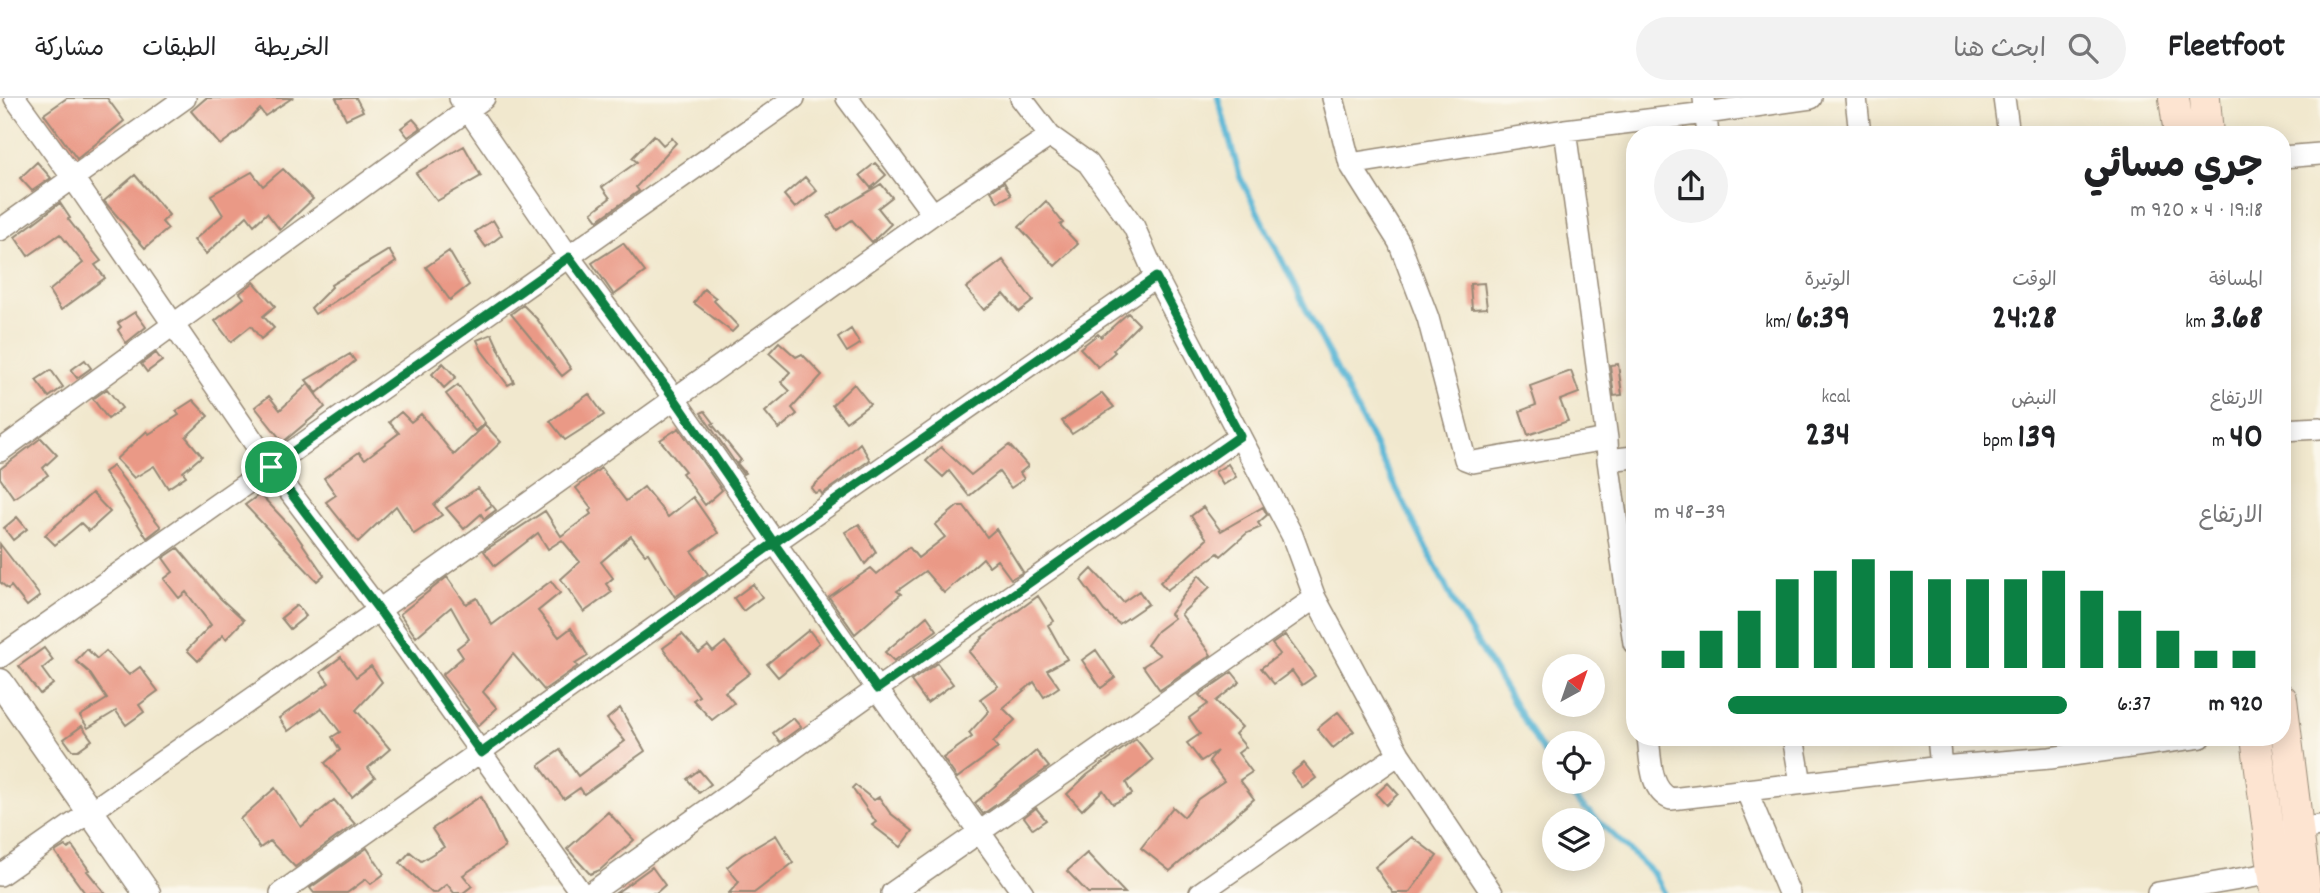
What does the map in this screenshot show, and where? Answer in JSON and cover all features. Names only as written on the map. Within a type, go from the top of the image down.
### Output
[{"type":"main road","points":[[2174,98],[2178,126]]},
{"type":"main road","points":[[2205,98],[2207,126]]},
{"type":"main road","points":[[2260,746],[2296,830],[2275,883]]},
{"type":"main road","points":[[2287,746],[2306,893]]},
{"type":"street","points":[[15,98],[271,467],[379,610],[581,893]]},
{"type":"street","points":[[0,230],[185,98]]},
{"type":"street","points":[[0,657],[794,98]]},
{"type":"street","points":[[846,98],[933,214]]},
{"type":"street","points":[[1021,98],[1050,136],[1088,163],[1134,227],[1156,277],[1292,535],[1315,598],[1399,754],[1492,893]]},
{"type":"street","points":[[1333,98],[1350,164],[1399,242],[1428,318],[1465,459],[1472,462],[1608,449],[1626,455]]},
{"type":"street","points":[[1350,164],[1565,130],[1706,115],[1811,98]]},
{"type":"street","points":[[1856,98],[1859,126]]},
{"type":"street","points":[[2004,98],[2008,126]]},
{"type":"street","points":[[0,450],[173,325],[471,102],[569,257],[674,398],[1023,893]]},
{"type":"street","points":[[1565,130],[1626,583]]},
{"type":"street","points":[[0,876],[379,610],[933,214],[1050,136]]},
{"type":"street","points":[[2291,156],[2320,154]]},
{"type":"street","points":[[281,893],[774,543],[1156,277]]},
{"type":"street","points":[[2291,430],[2320,428]]},
{"type":"street","points":[[590,893],[1240,436]]},
{"type":"street","points":[[892,893],[1315,598]]},
{"type":"street","points":[[0,682],[147,893]]},
{"type":"street","points":[[1649,746],[1654,781],[1662,796],[1671,799],[2050,758],[2137,746]]},
{"type":"street","points":[[1795,746],[1801,783]]},
{"type":"street","points":[[1939,746],[1941,768]]},
{"type":"street","points":[[1200,893],[1399,754]]},
{"type":"street","points":[[1747,792],[1789,893]]},
{"type":"street","points":[[2158,893],[2275,883]]},
{"type":"building","points":[[67,98],[107,98],[124,121],[77,159],[44,114]]},
{"type":"building","points":[[206,98],[292,98],[265,116],[260,109],[239,131],[220,145],[191,111]]},
{"type":"building","points":[[336,98],[356,98],[363,111],[346,119]]},
{"type":"building","points":[[413,119],[421,128],[408,137],[401,128]]},
{"type":"building","points":[[654,135],[663,145],[672,138],[676,143],[636,187],[639,191],[598,220],[592,212],[610,198],[602,187],[637,162],[632,158]]},
{"type":"building","points":[[464,146],[481,176],[437,201],[416,173]]},
{"type":"building","points":[[37,162],[51,178],[32,191],[20,178]]},
{"type":"building","points":[[875,163],[886,175],[871,188],[860,175]]},
{"type":"building","points":[[283,169],[313,199],[280,230],[267,213],[254,225],[247,216],[206,254],[194,240],[223,215],[211,195],[252,172],[263,186]]},
{"type":"building","points":[[135,175],[169,215],[162,222],[168,229],[145,248],[104,201]]},
{"type":"building","points":[[805,177],[817,191],[795,208],[784,195]]},
{"type":"building","points":[[1004,182],[1011,195],[998,202],[991,191]]},
{"type":"building","points":[[881,184],[892,197],[878,208],[891,224],[872,242],[852,220],[837,230],[828,216]]},
{"type":"building","points":[[1046,201],[1063,223],[1060,225],[1078,244],[1055,266],[1019,227]]},
{"type":"building","points":[[60,203],[70,218],[68,219],[101,261],[95,265],[105,278],[61,310],[49,291],[83,263],[60,234],[28,256],[15,237]]},
{"type":"building","points":[[493,220],[502,235],[486,247],[475,232]]},
{"type":"building","points":[[623,243],[645,272],[614,295],[592,263]]},
{"type":"building","points":[[389,250],[396,262],[315,314],[311,308],[331,285]]},
{"type":"building","points":[[449,251],[469,285],[450,300],[426,267]]},
{"type":"building","points":[[1003,260],[1033,301],[1019,312],[1004,294],[984,310],[966,288]]},
{"type":"building","points":[[254,282],[275,306],[263,316],[274,328],[261,339],[251,326],[231,342],[215,321],[244,298],[240,293]]},
{"type":"building","points":[[1484,283],[1487,308],[1472,309],[1470,284]]},
{"type":"building","points":[[704,289],[716,298],[714,301],[738,326],[732,332],[694,303]]},
{"type":"building","points":[[523,305],[537,319],[571,369],[562,376],[511,314]]},
{"type":"building","points":[[135,312],[146,327],[126,343],[118,330],[121,327],[118,323]]},
{"type":"building","points":[[1128,313],[1139,324],[1098,367],[1080,348],[1098,334],[1101,337]]},
{"type":"building","points":[[851,329],[860,344],[847,352],[838,338]]},
{"type":"building","points":[[492,334],[514,382],[508,385],[482,351],[477,340]]},
{"type":"building","points":[[779,342],[796,357],[802,354],[822,375],[792,408],[797,414],[779,429],[765,412],[790,391],[781,382],[790,372],[769,353]]},
{"type":"building","points":[[156,353],[162,361],[147,372],[141,364]]},
{"type":"building","points":[[350,354],[355,361],[317,393],[306,380]]},
{"type":"building","points":[[85,360],[91,368],[77,378],[71,370]]},
{"type":"building","points":[[443,363],[456,377],[444,388],[432,374]]},
{"type":"building","points":[[1618,364],[1622,395],[1614,396],[1610,365]]},
{"type":"building","points":[[51,370],[63,387],[49,397],[36,380]]},
{"type":"building","points":[[1571,371],[1579,393],[1560,400],[1568,421],[1528,435],[1520,411],[1536,405],[1530,386]]},
{"type":"building","points":[[308,384],[325,407],[283,442],[255,407],[269,396],[280,410]]},
{"type":"building","points":[[854,384],[870,404],[846,422],[832,405]]},
{"type":"building","points":[[458,385],[485,423],[475,431],[446,394]]},
{"type":"building","points":[[107,389],[122,408],[108,419],[93,399]]},
{"type":"building","points":[[1102,393],[1114,407],[1072,434],[1062,421]]},
{"type":"building","points":[[589,394],[604,415],[565,440],[550,421]]},
{"type":"building","points":[[193,400],[208,416],[186,437],[202,456],[183,472],[186,476],[168,488],[154,466],[134,478],[116,459],[147,431],[149,434],[179,415],[176,411]]},
{"type":"building","points":[[705,411],[741,460],[737,463],[745,473],[743,474],[701,413]]},
{"type":"building","points":[[401,412],[411,422],[421,414],[454,455],[485,425],[501,442],[434,505],[442,515],[414,534],[396,506],[358,542],[326,502],[336,495],[324,478],[359,452],[365,459],[399,433],[389,422]]},
{"type":"building","points":[[679,428],[722,490],[705,505],[682,473],[685,471],[660,440]]},
{"type":"building","points":[[41,438],[57,455],[43,468],[48,475],[14,498],[0,478],[0,469]]},
{"type":"building","points":[[860,443],[870,460],[822,494],[820,491],[815,493],[811,488]]},
{"type":"building","points":[[1009,445],[1028,466],[1020,473],[1024,479],[1011,488],[999,472],[969,496],[949,471],[943,477],[926,461],[941,447],[971,475]]},
{"type":"building","points":[[1228,464],[1236,477],[1223,485],[1215,472]]},
{"type":"building","points":[[113,466],[161,527],[147,538],[104,472]]},
{"type":"building","points":[[601,468],[626,501],[644,487],[668,517],[693,497],[718,533],[692,552],[708,574],[675,597],[648,553],[645,554],[631,536],[601,562],[613,578],[606,584],[612,592],[584,612],[561,579],[580,562],[562,540],[548,549],[538,533],[495,566],[484,551],[545,511],[561,536],[591,514],[589,511],[592,509],[576,488]]},
{"type":"building","points":[[478,488],[496,510],[484,519],[481,514],[464,529],[446,508]]},
{"type":"building","points":[[92,493],[110,512],[89,531],[81,523],[55,545],[45,535]]},
{"type":"building","points":[[260,494],[290,526],[324,575],[317,581],[245,505]]},
{"type":"building","points":[[958,506],[964,506],[987,537],[996,529],[1023,572],[1011,579],[997,560],[989,566],[983,558],[944,593],[925,571],[897,591],[901,594],[855,634],[829,597],[871,568],[877,574],[909,547],[918,558],[945,537],[935,525]]},
{"type":"building","points":[[1203,507],[1221,531],[1263,507],[1267,515],[1258,523],[1261,527],[1247,533],[1221,556],[1218,553],[1167,590],[1160,582],[1207,539],[1191,516]]},
{"type":"building","points":[[17,517],[27,529],[13,540],[4,528]]},
{"type":"building","points":[[859,524],[876,552],[865,564],[845,532]]},
{"type":"building","points":[[0,544],[40,596],[27,606],[11,586],[8,589],[0,582]]},
{"type":"building","points":[[178,548],[220,598],[244,620],[226,639],[223,635],[198,661],[187,650],[211,625],[186,592],[179,598],[164,579],[173,572],[163,558]]},
{"type":"building","points":[[1092,569],[1123,602],[1139,591],[1148,604],[1119,624],[1104,611],[1081,580]]},
{"type":"building","points":[[1199,575],[1210,587],[1181,614],[1211,655],[1160,690],[1143,666],[1160,655],[1147,645],[1157,631],[1174,618],[1170,614]]},
{"type":"building","points":[[447,577],[466,604],[477,598],[492,625],[551,581],[560,593],[538,611],[559,637],[571,628],[588,656],[544,690],[513,654],[483,692],[497,708],[478,726],[442,675],[463,657],[457,648],[469,639],[451,607],[416,637],[400,614]]},
{"type":"building","points":[[753,584],[762,597],[743,611],[734,598]]},
{"type":"building","points":[[1038,596],[1054,621],[1048,625],[1067,659],[1047,670],[1059,687],[1044,697],[1034,682],[1003,708],[1015,720],[993,742],[998,748],[957,778],[943,758],[972,737],[969,733],[989,711],[980,699],[998,686],[969,652],[982,637]]},
{"type":"building","points":[[297,605],[306,616],[290,629],[281,618]]},
{"type":"building","points":[[927,616],[937,630],[894,661],[885,652]]},
{"type":"building","points":[[809,630],[819,643],[778,677],[767,664]]},
{"type":"building","points":[[682,634],[699,653],[708,646],[713,652],[725,642],[750,673],[725,692],[734,703],[712,720],[693,700],[699,696],[663,648]]},
{"type":"building","points":[[1285,635],[1315,676],[1302,685],[1292,671],[1274,684],[1261,668],[1280,654],[1272,644]]},
{"type":"building","points":[[44,648],[53,660],[42,669],[53,684],[40,694],[19,666]]},
{"type":"building","points":[[87,649],[97,659],[106,651],[129,675],[140,667],[158,691],[139,705],[144,712],[126,725],[116,711],[88,728],[80,716],[107,699],[89,672],[76,661]]},
{"type":"building","points":[[1096,650],[1115,678],[1101,688],[1082,660]]},
{"type":"building","points":[[341,657],[356,677],[371,666],[382,682],[356,710],[390,749],[368,768],[375,777],[352,797],[325,763],[340,750],[332,737],[340,732],[322,708],[288,731],[279,718],[329,683],[321,672]]},
{"type":"building","points":[[937,663],[953,684],[927,703],[911,681]]},
{"type":"building","points":[[1232,672],[1240,682],[1216,701],[1242,727],[1235,734],[1246,747],[1238,753],[1252,772],[1240,780],[1254,799],[1170,871],[1141,848],[1173,807],[1184,817],[1198,799],[1224,781],[1209,761],[1217,751],[1201,761],[1187,743],[1200,734],[1189,718],[1208,704],[1199,695]]},
{"type":"building","points":[[620,708],[645,751],[584,794],[580,788],[564,799],[539,765],[560,750],[578,776],[625,741],[607,719]]},
{"type":"building","points":[[1338,712],[1354,731],[1333,748],[1317,729]]},
{"type":"building","points":[[793,718],[801,727],[780,742],[773,733]]},
{"type":"building","points":[[82,726],[92,740],[78,750],[72,750],[64,739]]},
{"type":"building","points":[[1136,739],[1153,760],[1126,783],[1132,794],[1113,804],[1103,790],[1082,810],[1067,794],[1087,775]]},
{"type":"building","points":[[1036,751],[1049,767],[983,814],[975,803]]},
{"type":"building","points":[[1304,763],[1316,778],[1303,788],[1291,773]]},
{"type":"building","points":[[699,770],[711,784],[699,793],[687,779]]},
{"type":"building","points":[[1388,783],[1398,794],[1386,805],[1376,794]]},
{"type":"building","points":[[855,785],[874,800],[879,797],[890,813],[913,831],[901,847],[872,825],[876,822],[852,788]]},
{"type":"building","points":[[275,788],[301,827],[334,800],[355,824],[295,867],[270,841],[260,848],[240,819]]},
{"type":"building","points":[[481,796],[505,847],[463,875],[472,886],[463,893],[454,893],[447,884],[432,893],[400,863],[410,852],[421,861],[444,847],[432,829]]},
{"type":"building","points":[[1036,808],[1046,820],[1033,829],[1024,817]]},
{"type":"building","points":[[608,812],[634,840],[600,870],[590,874],[567,849]]},
{"type":"building","points":[[776,835],[793,863],[754,893],[729,893],[739,882],[727,867]]},
{"type":"building","points":[[1412,837],[1437,856],[1409,893],[1393,893],[1375,867]]},
{"type":"building","points":[[65,846],[68,849],[72,846],[105,893],[85,893],[55,852]]},
{"type":"building","points":[[367,848],[384,874],[371,884],[366,879],[347,893],[314,893],[310,888]]},
{"type":"building","points":[[1087,853],[1125,893],[1088,893],[1067,871]]},
{"type":"building","points":[[652,867],[665,885],[656,893],[616,893]]},
{"type":"waterway","points":[[1218,98],[1240,177],[1457,609],[1542,750]]},
{"type":"waterway","points":[[1570,794],[1654,874],[1664,893]]},
{"type":"route","points":[[271,467],[379,610],[481,753],[774,543],[877,689],[1240,436],[1156,277],[774,543],[674,398],[569,257],[271,467]]}]
